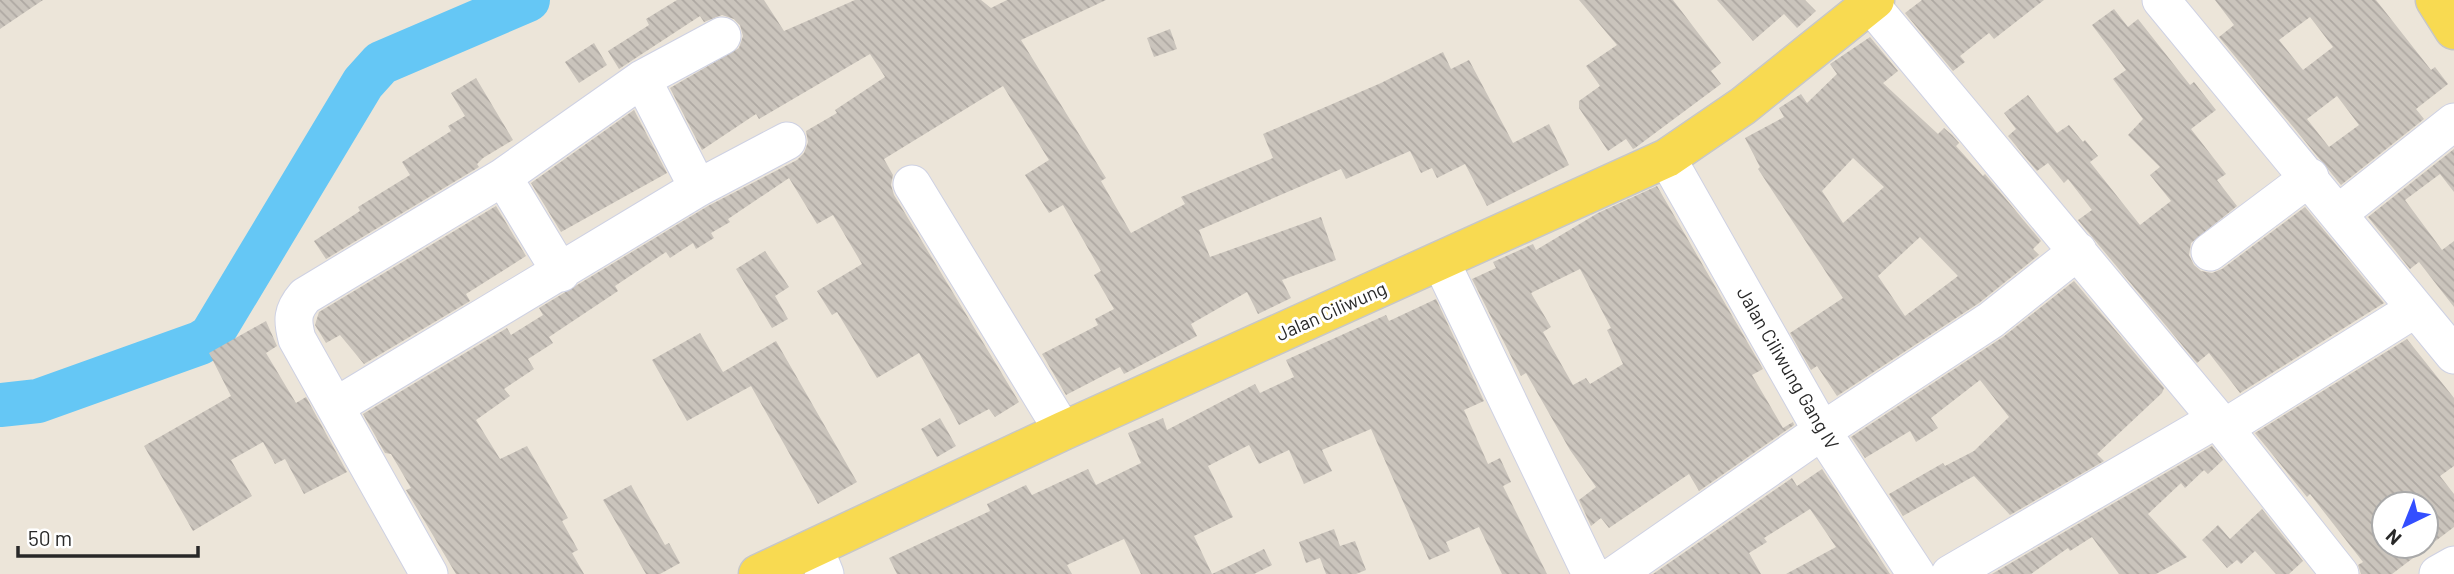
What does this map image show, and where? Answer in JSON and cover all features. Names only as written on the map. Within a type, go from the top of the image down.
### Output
[{"type":"main road","points":[[2435,0],[2454,30]]},
{"type":"main road","name":"Jalan Ciliwung","points":[[758,574],[820,562],[1063,431],[1667,158],[1743,106],[1873,2]]},
{"type":"street","points":[[2161,0],[2339,212],[2454,355]]},
{"type":"street","points":[[1873,2],[2221,424],[2340,574]]},
{"type":"street","points":[[429,574],[297,339],[292,321],[295,307],[305,296],[503,177],[642,79],[722,36]]},
{"type":"street","points":[[642,79],[698,188]]},
{"type":"street","points":[[2339,212],[2454,122]]},
{"type":"street","points":[[336,406],[561,273],[698,188],[787,141]]},
{"type":"street","name":"Jalan Ciliwung Gang IV","points":[[1667,158],[1822,431],[1916,574]]},
{"type":"street","points":[[503,177],[561,273]]},
{"type":"street","points":[[2210,252],[2310,177]]},
{"type":"street","points":[[912,184],[1063,431]]},
{"type":"street","points":[[1616,574],[1822,431],[1991,320],[2077,251]]},
{"type":"street","points":[[1441,262],[1591,574]]},
{"type":"street","points":[[1950,574],[2221,424],[2416,309]]},
{"type":"street","points":[[2438,574],[2454,565]]},
{"type":"building","points":[[0,0],[43,0],[0,29]]},
{"type":"building","points":[[677,0],[764,0],[784,31],[855,0],[981,0],[991,8],[1007,0],[1106,0],[1021,40],[1106,178],[1101,181],[1131,233],[1185,204],[1181,197],[1273,158],[1263,134],[1381,83],[1443,52],[1451,69],[1469,60],[1513,143],[1549,124],[1569,165],[1487,206],[1465,164],[1437,178],[1432,168],[1421,173],[1410,151],[1346,179],[1341,169],[1199,230],[1210,257],[1321,217],[1336,260],[1282,280],[1291,298],[1258,314],[1247,292],[1191,324],[1197,336],[1124,374],[1120,367],[1066,395],[1042,354],[1098,325],[1095,319],[1114,309],[1094,275],[1101,271],[1063,205],[1049,213],[1025,175],[1049,160],[1003,86],[884,159],[893,175],[891,185],[894,195],[1019,402],[995,417],[989,409],[959,425],[919,353],[877,378],[837,312],[832,315],[817,291],[862,264],[833,215],[817,224],[789,178],[728,219],[730,222],[711,233],[714,238],[696,249],[693,243],[670,258],[666,252],[615,286],[618,291],[549,337],[553,343],[528,359],[534,369],[504,389],[510,396],[476,420],[500,459],[527,446],[568,518],[562,521],[578,550],[572,553],[584,574],[456,574],[406,490],[411,488],[391,454],[385,453],[363,414],[507,328],[511,335],[543,315],[539,308],[708,206],[797,160],[804,153],[808,142],[806,131],[837,113],[835,110],[885,77],[870,54],[759,119],[756,114],[702,150],[670,88],[739,48],[743,36],[740,25],[734,19],[722,15],[704,22],[700,16],[619,69],[608,51],[649,25],[646,19]]},
{"type":"building","points":[[1579,0],[1673,0],[1721,63],[1711,71],[1721,84],[1635,148],[1633,149],[1626,139],[1608,151],[1579,108],[1579,101],[1600,86],[1586,66],[1617,45]]},
{"type":"building","points":[[1717,0],[1805,0],[1816,11],[1797,28],[1784,14],[1753,41]]},
{"type":"building","points":[[1922,0],[2044,0],[1994,39],[1989,33],[1960,56],[1965,62],[1953,71],[1905,13]]},
{"type":"building","points":[[2215,0],[2376,0],[2431,70],[2435,67],[2448,84],[2416,109],[2424,119],[2341,185],[2219,37],[2234,25]],"holes":[[[2310,17],[2333,47],[2303,70],[2279,40]],[[2337,96],[2359,125],[2329,147],[2307,119]]]},
{"type":"building","points":[[2114,9],[2128,27],[2138,19],[2190,85],[2194,82],[2216,110],[2191,129],[2226,174],[2217,180],[2237,206],[2191,243],[2189,255],[2194,265],[2201,271],[2212,273],[2222,269],[2305,207],[2384,303],[2240,393],[2209,353],[2197,363],[2078,220],[2092,210],[2068,179],[2064,183],[2048,163],[2037,171],[2008,136],[2016,129],[2004,113],[2028,95],[2057,133],[2069,125],[2083,142],[2085,140],[2098,156],[2090,162],[2140,225],[2171,201],[2150,175],[2160,167],[2128,135],[2143,119],[2113,79],[2126,70],[2092,25]]},
{"type":"building","points":[[1170,29],[1177,49],[1154,57],[1147,38]]},
{"type":"building","points":[[1870,37],[1898,71],[1883,83],[1938,134],[1944,128],[1952,135],[1959,143],[1956,146],[1983,176],[1985,174],[2041,241],[2033,249],[2039,255],[1979,303],[1837,396],[1817,366],[1811,370],[1790,333],[1843,298],[1758,169],[1760,167],[1745,138],[1784,117],[1779,108],[1801,94],[1807,103],[1837,74],[1830,64]],"holes":[[[1853,158],[1884,187],[1843,223],[1822,191]],[[1920,237],[1958,276],[1905,316],[1878,276]]]},
{"type":"building","points":[[594,43],[607,65],[579,83],[565,62]]},
{"type":"building","points":[[476,78],[513,140],[483,158],[477,164],[479,167],[326,259],[314,241],[360,211],[358,207],[410,175],[402,162],[451,131],[448,126],[465,116],[451,93]]},
{"type":"building","points":[[634,110],[667,173],[561,232],[531,183]]},
{"type":"building","points":[[2454,149],[2454,192],[2440,174],[2405,200],[2442,250],[2454,241],[2454,307],[2419,262],[2410,269],[2368,217]]},
{"type":"building","points":[[1657,186],[1763,369],[1752,375],[1783,428],[1793,422],[1794,425],[1699,491],[1689,474],[1609,528],[1601,518],[1591,526],[1579,500],[1596,487],[1570,450],[1526,373],[1521,376],[1472,279],[1496,268],[1493,262],[1533,244],[1536,250],[1598,213]],"holes":[[[1580,269],[1611,328],[1607,330],[1623,364],[1590,384],[1586,378],[1573,385],[1543,332],[1551,327],[1531,293]]]},
{"type":"building","points":[[496,206],[526,256],[466,294],[470,301],[364,364],[340,335],[326,343],[315,325],[319,312]]},
{"type":"building","points":[[765,251],[789,287],[775,296],[788,319],[772,328],[736,269]]},
{"type":"building","points":[[2074,281],[2164,388],[2162,393],[2097,454],[2104,461],[2010,515],[1974,476],[1903,516],[1889,494],[1943,463],[1945,466],[1974,451],[2009,417],[1980,380],[1931,418],[1938,428],[1916,442],[1910,431],[1865,458],[1851,437],[2003,337]]},
{"type":"building","points":[[1436,299],[1484,401],[1464,410],[1488,464],[1500,458],[1511,482],[1503,486],[1547,574],[1502,574],[1479,527],[1446,542],[1450,551],[1429,560],[1371,429],[1322,450],[1332,471],[1304,484],[1289,450],[1259,464],[1249,445],[1208,466],[1233,517],[1194,536],[1212,574],[1141,574],[1124,539],[1067,565],[1072,574],[897,574],[889,558],[990,511],[987,504],[1026,485],[1032,495],[1088,469],[1096,485],[1141,463],[1128,433],[1163,418],[1167,430],[1255,384],[1260,393],[1294,377],[1286,360],[1386,315],[1389,321]]},
{"type":"building","points":[[266,321],[277,346],[266,353],[296,403],[306,397],[347,472],[304,494],[285,459],[275,464],[263,442],[231,460],[252,496],[193,531],[144,446],[231,396],[209,353]]},
{"type":"building","points":[[700,333],[723,372],[776,341],[857,482],[818,504],[751,386],[687,421],[652,360]]},
{"type":"building","points":[[2407,339],[2454,398],[2454,466],[2440,476],[2454,494],[2454,527],[2440,538],[2440,490],[2370,490],[2370,560],[2410,560],[2392,574],[2361,574],[2358,565],[2363,562],[2310,494],[2307,497],[2255,433]]},
{"type":"building","points":[[940,418],[956,446],[937,457],[921,429]]},
{"type":"building","points":[[2212,446],[2223,460],[2208,474],[2204,470],[2185,488],[2181,483],[2148,514],[2187,557],[2156,574],[2119,574],[2092,537],[2070,551],[2068,548],[2031,574],[1992,574]]},
{"type":"building","points":[[1822,469],[1890,574],[1786,574],[1836,547],[1810,509],[1764,538],[1767,542],[1749,553],[1761,574],[1653,574],[1792,478],[1797,486]]},
{"type":"building","points":[[631,485],[665,545],[669,543],[680,563],[660,574],[646,574],[603,500]]},
{"type":"building","points":[[2262,509],[2303,561],[2289,574],[2276,574],[2255,551],[2241,564],[2237,560],[2227,568],[2202,540],[2218,525],[2230,539]]},
{"type":"building","points":[[1334,529],[1340,546],[1355,541],[1366,570],[1356,574],[1326,574],[1320,558],[1306,563],[1299,542]]},
{"type":"building","points":[[1264,549],[1272,565],[1254,574],[1212,574]]},
{"type":"waterway","points":[[0,405],[38,401],[200,343],[211,336],[363,83],[381,63],[528,0]]}]
